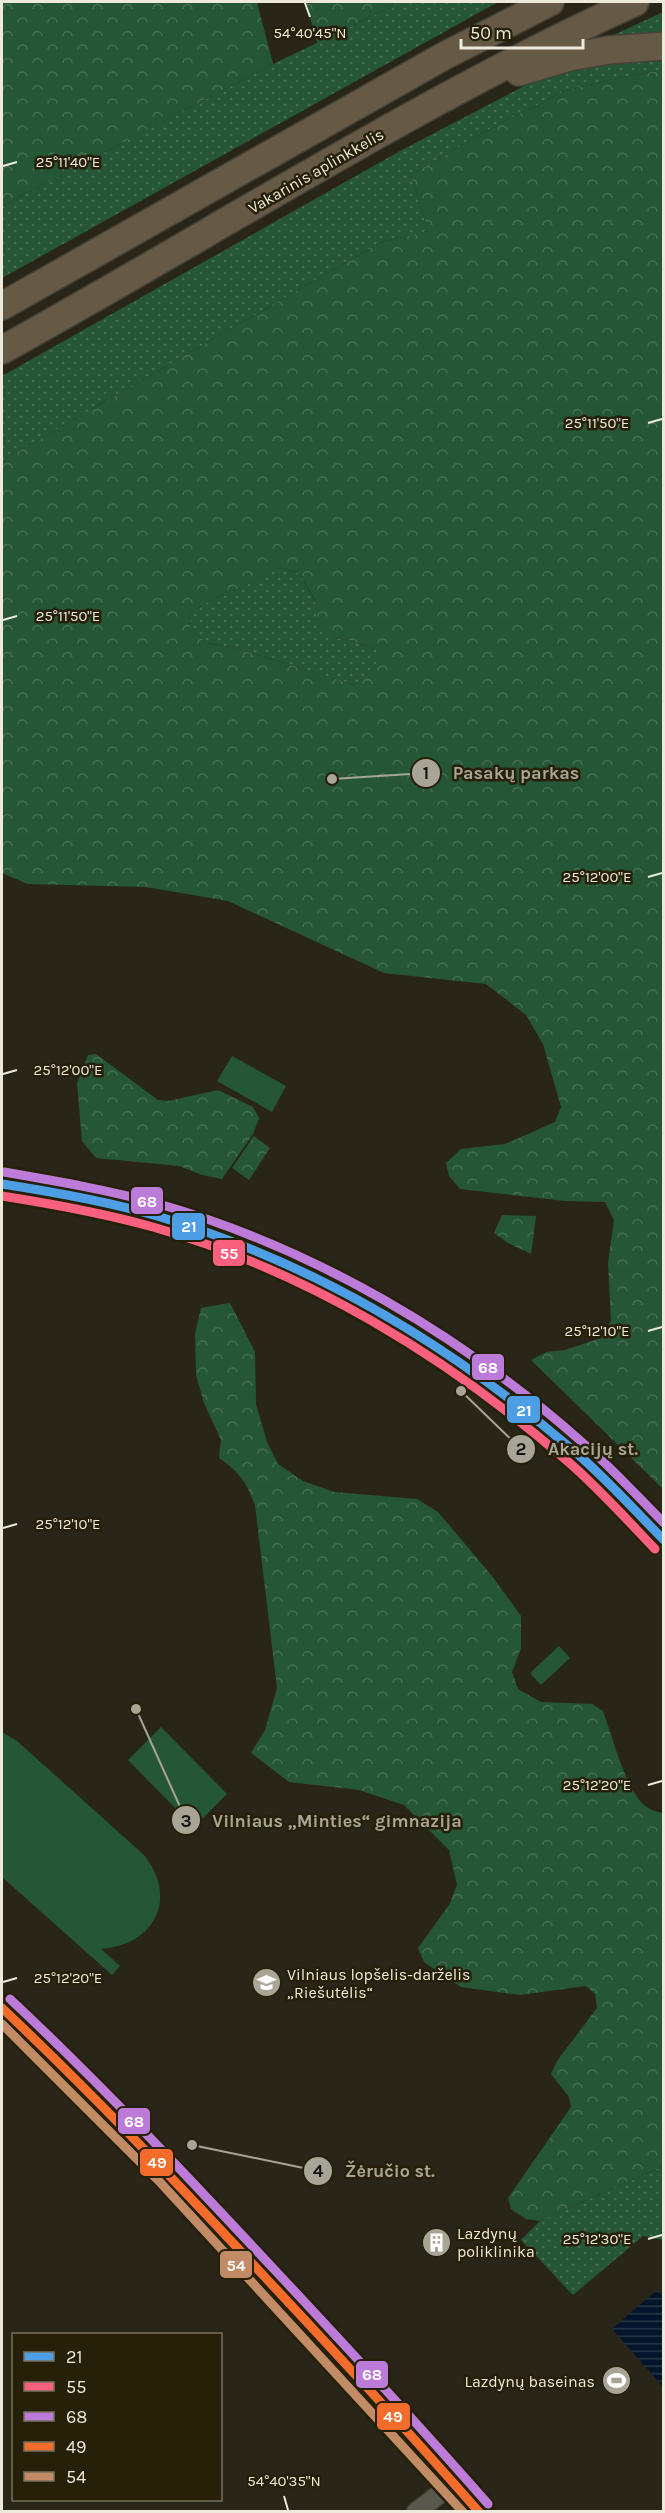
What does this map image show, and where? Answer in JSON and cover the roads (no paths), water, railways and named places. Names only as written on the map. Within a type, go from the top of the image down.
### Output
[{"type":"highway","points":[[2,306],[444,56],[550,2]]},
{"type":"highway","name":"Vakarinis aplinkkelis","points":[[2,351],[463,88],[585,24],[635,2]]},
{"type":"highway","points":[[463,88],[569,57],[609,50],[663,46]]},
{"type":"street","points":[[2,1184],[48,1191],[124,1208],[176,1223],[238,1244],[348,1293],[398,1322],[497,1387],[574,1450],[663,1541]]},
{"type":"street","points":[[2,2008],[57,2059],[157,2159],[479,2511]]},
{"type":"street","points":[[417,2511],[454,2483]]},
{"type":"water","points":[[657,2290],[663,2297],[663,2387],[612,2329]]},
{"type":"place","name":"Pasakų parkas","points":[[332,779]]},
{"type":"place","name":"Akacijų st.","points":[[461,1391]]},
{"type":"place","name":"Vilniaus „Minties“ gimnazija","points":[[136,1709]]},
{"type":"place","name":"Vilniaus lopšelis-darželis „Riešutėlis“","points":[[266,1983]]},
{"type":"place","name":"Žėručio st.","points":[[192,2145]]},
{"type":"place","name":"Lazdynų poliklinika","points":[[436,2242]]},
{"type":"place","name":"Lazdynų baseinas","points":[[616,2381]]}]
